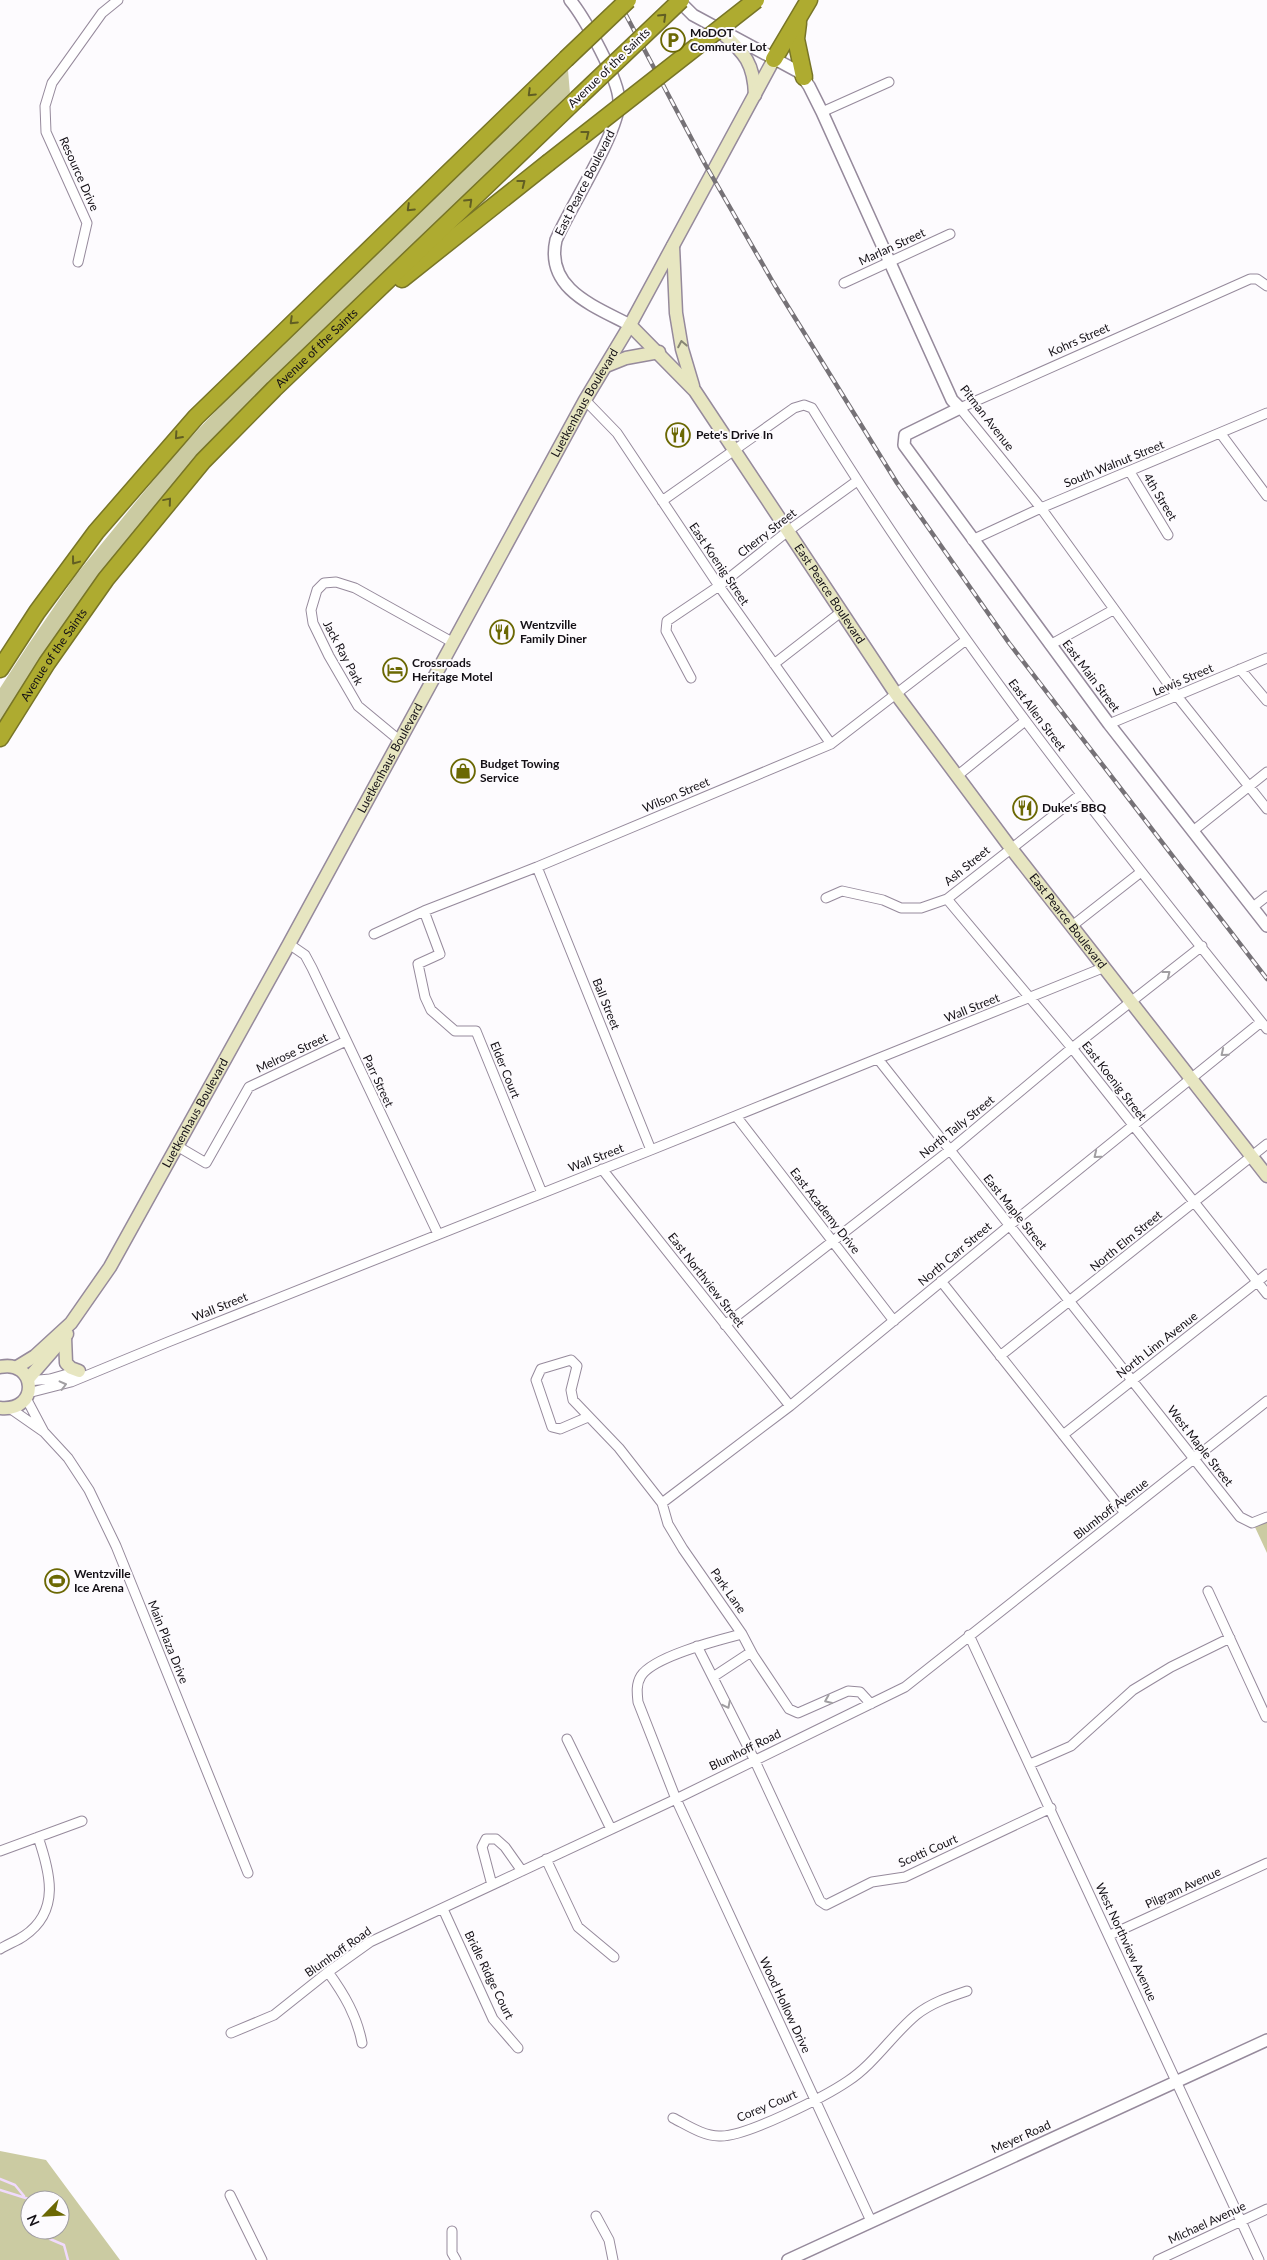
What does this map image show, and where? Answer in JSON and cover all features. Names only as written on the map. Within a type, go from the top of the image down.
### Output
[{"type":"highway","points":[[0,669],[37,612],[96,532],[196,417],[628,0]]},
{"type":"highway","name":"Avenue of the Saints","points":[[0,738],[75,621],[137,539],[203,461],[320,344],[679,0]]},
{"type":"highway","points":[[320,344],[756,0]]},
{"type":"highway","points":[[774,59],[809,0]]},
{"type":"highway","points":[[798,18],[796,39],[804,77]]},
{"type":"main road","points":[[722,32],[744,53],[748,60],[754,76],[755,95]]},
{"type":"main road","name":"Luetkenhaus Boulevard","points":[[6,1409],[21,1404],[28,1388],[65,1337],[71,1323],[110,1268],[289,944],[584,400],[630,325],[774,59]]},
{"type":"main road","points":[[673,246],[676,313],[682,349],[695,391]]},
{"type":"main road","name":"East Pearce Boulevard","points":[[630,325],[659,352],[695,391],[896,694],[1010,847],[1267,1176]]},
{"type":"main road","points":[[606,366],[626,358],[659,352]]},
{"type":"main road","name":"Luetkenhaus Boulevard","points":[[17,1367],[25,1364],[71,1323]]},
{"type":"main road","points":[[65,1337],[66,1363],[71,1368],[79,1371]]},
{"type":"main road","points":[[0,1367],[8,1365],[17,1367],[28,1388]]},
{"type":"street","name":"Resource Drive","points":[[78,262],[87,223],[46,132],[44,106],[52,83],[102,13],[118,0]]},
{"type":"street","name":"East Pearce Boulevard","points":[[570,0],[603,57],[618,89],[619,103],[614,126],[556,240],[554,262],[557,272],[568,288],[596,307],[630,325]]},
{"type":"street","points":[[679,0],[693,16],[804,77]]},
{"type":"street","name":"Pitman Avenue","points":[[804,77],[822,112],[952,400],[1041,508],[1177,696],[1267,809]]},
{"type":"street","points":[[822,112],[889,82]]},
{"type":"street","name":"Marlan Street","points":[[844,283],[950,234]]},
{"type":"street","name":"Kohrs Street","points":[[903,437],[908,432],[960,408],[1250,279],[1257,279],[1267,286]]},
{"type":"street","name":"East Koenig Street","points":[[584,400],[617,433],[719,586],[831,744]]},
{"type":"street","name":"East Allen Street","points":[[734,452],[794,408],[804,405],[812,408],[857,481],[966,640],[1025,721],[1141,872],[1264,1025]]},
{"type":"street","name":"South Walnut Street","points":[[972,540],[1041,508],[1221,434],[1267,413]]},
{"type":"street","points":[[1221,434],[1267,496]]},
{"type":"street","name":"East Main Street","points":[[903,437],[908,453],[1050,645],[1109,724],[1267,926]]},
{"type":"street","points":[[662,501],[734,452]]},
{"type":"street","name":"4th Street","points":[[1130,472],[1168,535]]},
{"type":"street","name":"Cherry Street","points":[[691,678],[666,631],[667,621],[719,586],[788,531],[857,481]]},
{"type":"street","name":"Jack Ray Park","points":[[399,740],[358,706],[329,656],[313,623],[311,610],[316,590],[324,583],[336,582],[355,588],[452,642]]},
{"type":"street","points":[[1050,645],[1113,610]]},
{"type":"street","points":[[774,664],[841,612]]},
{"type":"street","name":"Wilson Street","points":[[374,934],[424,911],[537,867],[831,744],[966,640]]},
{"type":"street","name":"Lewis Street","points":[[1109,724],[1267,658]]},
{"type":"street","points":[[1240,669],[1267,701]]},
{"type":"street","points":[[957,776],[1025,721]]},
{"type":"street","points":[[1193,831],[1267,772]]},
{"type":"street","name":"Ash Street","points":[[826,898],[842,891],[883,900],[901,908],[921,908],[947,899],[1010,847],[1081,794]]},
{"type":"street","name":"Ball Street","points":[[537,867],[652,1150]]},
{"type":"street","points":[[1072,926],[1141,872]]},
{"type":"street","points":[[1253,907],[1267,896]]},
{"type":"street","name":"East Koenig Street","points":[[947,899],[1072,1048],[1267,1294]]},
{"type":"street","name":"Elder Court","points":[[424,911],[440,954],[418,964],[425,997],[431,1010],[455,1031],[476,1032],[542,1193]]},
{"type":"street","name":"Parr Street","points":[[289,944],[305,955],[438,1234]]},
{"type":"street","name":"North Tally Street","points":[[725,1325],[950,1150],[1072,1048],[1202,946]]},
{"type":"street","name":"Wall Street","points":[[28,1388],[71,1382],[1105,967]]},
{"type":"street","name":"North Carr Street","points":[[662,1503],[790,1406],[1010,1224],[1192,1078],[1264,1025]]},
{"type":"street","name":"Melrose Street","points":[[177,1146],[206,1163],[249,1087],[346,1041]]},
{"type":"street","name":"East Maple Street","points":[[878,1059],[1133,1380]]},
{"type":"street","name":"East Academy Drive","points":[[736,1116],[894,1321]]},
{"type":"street","name":"North Elm Street","points":[[1000,1356],[1267,1144]]},
{"type":"street","name":"East Northview Street","points":[[602,1169],[790,1406]]},
{"type":"street","name":"North Linn Avenue","points":[[1063,1435],[1267,1274]]},
{"type":"street","points":[[941,1281],[1125,1514]]},
{"type":"street","name":"Park Lane","points":[[588,1416],[560,1430],[552,1427],[536,1380],[541,1369],[571,1360],[574,1361],[577,1366],[570,1390],[574,1400],[619,1448],[662,1503],[673,1533],[742,1634],[751,1652],[788,1709],[798,1713],[848,1691],[860,1692],[871,1704]]},
{"type":"street","name":"Wall Street","points":[[28,1388],[50,1379],[79,1371],[96,1371]]},
{"type":"street","name":"West Maple Street","points":[[1133,1380],[1240,1517],[1252,1523],[1267,1516]]},
{"type":"street","name":"Main Plaza Drive","points":[[28,1388],[44,1432]]},
{"type":"street","name":"Blumhoff Avenue","points":[[969,1635],[1195,1460],[1267,1401]]},
{"type":"street","name":"Main Plaza Drive","points":[[6,1409],[44,1432],[68,1458],[89,1490],[116,1546],[248,1873]]},
{"type":"street","points":[[1208,1591],[1266,1717]]},
{"type":"street","name":"Wood Hollow Drive","points":[[742,1634],[697,1646],[646,1670],[640,1677],[636,1690],[638,1702],[676,1799],[871,2221]]},
{"type":"street","name":"Blumhoff Road","points":[[231,2034],[274,2015],[328,1972],[370,1942],[676,1799],[754,1759],[905,1687],[969,1635]]},
{"type":"street","name":"West Northview Avenue","points":[[969,1635],[1260,2260]]},
{"type":"street","points":[[1030,1764],[1070,1746],[1132,1690],[1171,1667],[1230,1638]]},
{"type":"street","points":[[697,1646],[754,1759]]},
{"type":"street","points":[[713,1678],[751,1652]]},
{"type":"street","points":[[568,1739],[611,1829]]},
{"type":"street","name":"Scotti Court","points":[[754,1759],[820,1901],[826,1905],[872,1882],[904,1877],[1051,1808]]},
{"type":"street","points":[[0,1851],[82,1821]]},
{"type":"street","points":[[0,1949],[24,1936],[34,1927],[44,1913],[50,1895],[51,1880],[38,1837]]},
{"type":"street","points":[[492,1885],[482,1847],[486,1839],[496,1839],[506,1847],[522,1871]]},
{"type":"street","points":[[546,1859],[578,1927],[614,1957]]},
{"type":"street","name":"Pilgram Avenue","points":[[1110,1935],[1267,1863]]},
{"type":"street","name":"Bridle Ridge Court","points":[[443,1909],[493,2018],[518,2048]]},
{"type":"street","points":[[328,1972],[358,2023],[362,2043]]},
{"type":"street","name":"Corey Court","points":[[673,2118],[699,2131],[720,2136],[746,2130],[814,2100],[849,2081],[917,2015],[940,2001],[968,1991]]},
{"type":"street","name":"Meyer Road","points":[[788,2260],[1267,2040]]},
{"type":"street","points":[[230,2195],[262,2260]]},
{"type":"street","name":"Michael Avenue","points":[[1158,2260],[1267,2209]]},
{"type":"street","points":[[596,2216],[609,2240],[614,2260]]},
{"type":"street","points":[[452,2231],[452,2253],[456,2260]]},
{"type":"green space","points":[[568,70],[570,94],[436,222],[196,459],[156,505],[98,578],[0,726],[0,688],[76,575],[175,454],[228,398],[338,290]]},
{"type":"green space","points":[[1267,1520],[1267,1553],[1254,1525]]},
{"type":"green space","points":[[0,2151],[46,2160],[68,2190],[20,2190],[20,2240],[70,2240],[70,2192],[120,2260],[0,2260]]},
{"type":"waterway","points":[[0,2179],[15,2185],[20,2191]]},
{"type":"waterway","points":[[0,2190],[20,2196]]},
{"type":"waterway","points":[[52,2240],[64,2245],[68,2260]]},
{"type":"railway","points":[[618,0],[705,164],[774,284],[897,483],[1009,643],[1267,979]]},
{"type":"place","name":"MoDOT Commuter Lot","points":[[673,40]]},
{"type":"place","name":"Pete's Drive In","points":[[678,435]]},
{"type":"place","name":"Wentzville Family Diner","points":[[502,632]]},
{"type":"place","name":"Crossroads Heritage Motel","points":[[395,670]]},
{"type":"place","name":"Budget Towing Service","points":[[463,771]]},
{"type":"place","name":"Duke's BBQ","points":[[1025,808]]},
{"type":"place","name":"Wentzville Ice Arena","points":[[57,1581]]}]
